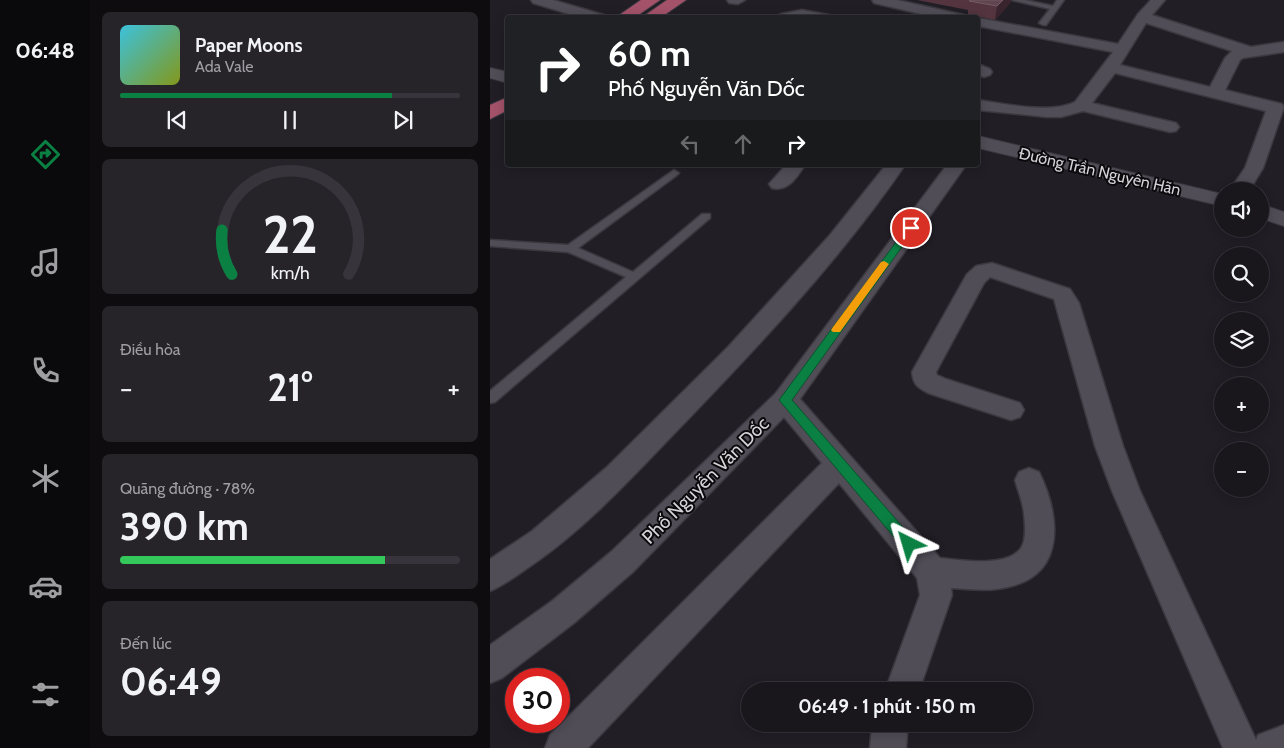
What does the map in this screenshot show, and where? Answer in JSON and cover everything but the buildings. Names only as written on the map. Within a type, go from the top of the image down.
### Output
[{"type":"main road","points":[[627,15],[652,0]]},
{"type":"main road","points":[[653,15],[678,0]]},
{"type":"main road","points":[[490,95],[505,86]]},
{"type":"main road","points":[[490,112],[505,104]]},
{"type":"street","points":[[538,0],[589,15]]},
{"type":"street","points":[[817,0],[820,15]]},
{"type":"street","points":[[879,0],[946,15]]},
{"type":"street","points":[[980,105],[1059,112],[1069,112],[1081,106],[1111,67],[1153,1]]},
{"type":"street","points":[[1143,17],[1247,51]]},
{"type":"street","points":[[980,22],[1123,49]]},
{"type":"street","points":[[1216,92],[1233,58],[1238,54],[1247,51],[1284,47]]},
{"type":"street","points":[[1111,67],[1216,92],[1279,103],[1254,168],[1245,182]]},
{"type":"street","points":[[490,73],[505,77]]},
{"type":"street","points":[[1081,106],[1170,127]]},
{"type":"street","name":"Đường Trần Nguyên Hãn","points":[[980,142],[1214,198]]},
{"type":"street","points":[[779,184],[794,167]]},
{"type":"street","points":[[490,576],[543,540],[617,475],[744,346],[838,240],[894,167]]},
{"type":"street","name":"Phố Nguyễn Văn Dốc","points":[[490,666],[563,612],[623,561],[785,400],[956,167]]},
{"type":"street","points":[[1269,214],[1284,219]]},
{"type":"street","points":[[1011,410],[937,386],[925,380],[924,372],[975,279],[984,271],[992,270],[1054,291],[1062,294],[1068,302],[1109,446],[1126,491],[1240,748]]},
{"type":"street","points":[[785,400],[932,572],[936,595],[905,682]]},
{"type":"street","points":[[563,748],[840,463]]},
{"type":"street","points":[[932,572],[989,575],[1020,570],[1035,558],[1041,533],[1039,512],[1029,480]]},
{"type":"street","points":[[888,748],[889,732]]},
{"type":"street","points":[[1271,748],[1284,743]]},
{"type":"lane","points":[[1015,0],[1055,8]]},
{"type":"lane","points":[[1043,23],[1061,0]]},
{"type":"lane","points":[[570,249],[674,173]]},
{"type":"lane","points":[[490,398],[706,216]]},
{"type":"lane","points":[[490,243],[570,249],[635,277]]},
{"type":"slow traffic","points":[[836,330],[884,264]]},
{"type":"route","points":[[909,544],[785,400],[911,228]]}]
